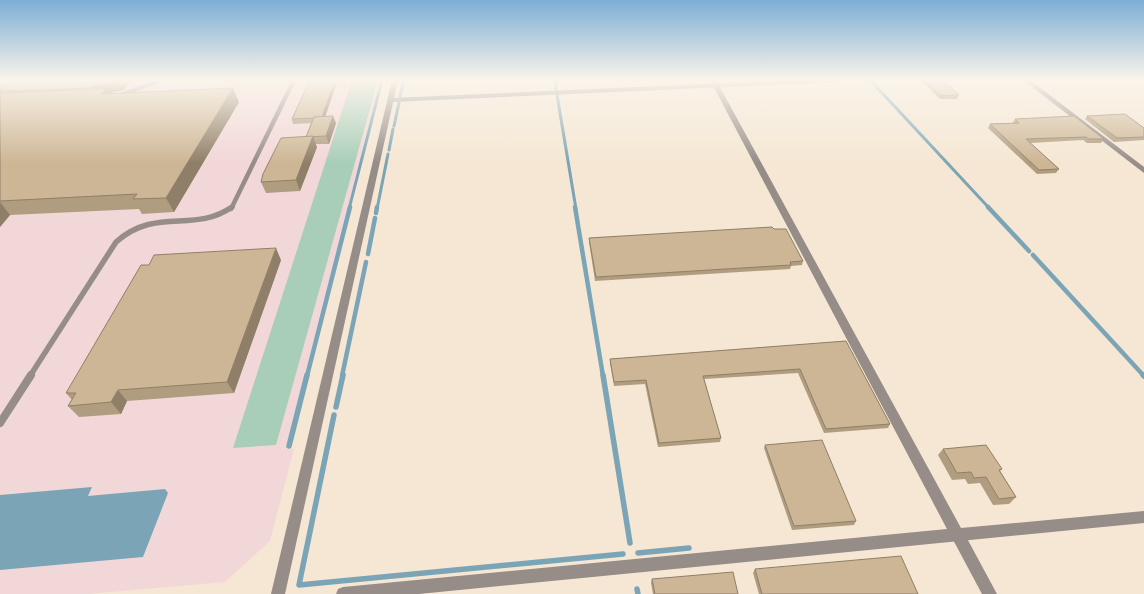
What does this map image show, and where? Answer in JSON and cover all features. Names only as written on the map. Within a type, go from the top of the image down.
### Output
[{"type":"street","points":[[278,594],[389,108]]},
{"type":"street","points":[[727,108],[990,594]]},
{"type":"street","points":[[1062,108],[1144,171]]},
{"type":"street","points":[[343,594],[1144,518]]},
{"type":"lane","points":[[0,423],[116,242],[125,232],[142,224],[160,220],[212,218],[232,208],[281,108]]},
{"type":"shaded area","points":[[0,108],[374,108],[286,449],[294,449],[270,541],[225,582],[88,594],[0,594]]},
{"type":"green space","points":[[343,108],[370,108],[276,445],[233,448]]},
{"type":"water","points":[[92,487],[88,496],[165,489],[168,493],[143,557],[0,570],[0,495]]},
{"type":"building","points":[[0,108],[221,108],[166,198],[133,199],[137,194],[0,201]]},
{"type":"building","points":[[297,108],[325,108],[322,117],[292,119]]},
{"type":"building","points":[[1125,114],[1144,128],[1144,137],[1117,138],[1087,116]]},
{"type":"building","points":[[333,116],[326,136],[306,137],[314,117]]},
{"type":"building","points":[[1074,116],[1104,139],[1089,139],[1086,137],[1026,139],[1059,169],[1039,170],[990,124],[1019,123],[1015,119]]},
{"type":"building","points":[[313,136],[296,180],[261,182],[281,138]]},
{"type":"building","points":[[772,227],[774,229],[786,229],[803,261],[790,262],[791,265],[596,277],[589,238]]},
{"type":"building","points":[[276,248],[227,382],[118,390],[111,402],[68,406],[76,393],[66,393],[141,265],[149,265],[154,255]]},
{"type":"building","points":[[846,341],[890,424],[826,429],[800,369],[703,376],[721,438],[659,443],[646,380],[614,382],[610,359]]},
{"type":"building","points":[[822,440],[856,521],[794,526],[765,445]]},
{"type":"building","points":[[986,445],[1002,469],[999,470],[1016,497],[999,499],[986,477],[974,478],[971,472],[957,473],[943,449]]},
{"type":"building","points":[[901,556],[918,594],[762,594],[755,569]]},
{"type":"building","points":[[733,572],[738,594],[655,594],[652,579]]},
{"type":"waterway","points":[[349,209],[375,108]]},
{"type":"waterway","points":[[394,126],[398,108]]},
{"type":"waterway","points":[[559,108],[576,209]]},
{"type":"waterway","points":[[896,108],[990,209]]},
{"type":"waterway","points":[[389,150],[393,129]]},
{"type":"waterway","points":[[377,209],[388,154]]},
{"type":"waterway","points":[[307,376],[350,207]]},
{"type":"waterway","points":[[376,213],[377,207]]},
{"type":"waterway","points":[[575,207],[603,376]]},
{"type":"waterway","points":[[988,207],[1029,251]]},
{"type":"waterway","points":[[368,254],[375,218]]},
{"type":"waterway","points":[[1033,255],[1143,375]]},
{"type":"waterway","points":[[342,376],[366,262]]},
{"type":"waterway","points":[[289,446],[307,375]]},
{"type":"waterway","points":[[336,407],[343,375]]},
{"type":"waterway","points":[[603,375],[630,543]]},
{"type":"waterway","points":[[334,415],[299,585],[623,554]]},
{"type":"waterway","points":[[638,553],[689,548]]},
{"type":"waterway","points":[[637,589],[638,594]]}]
